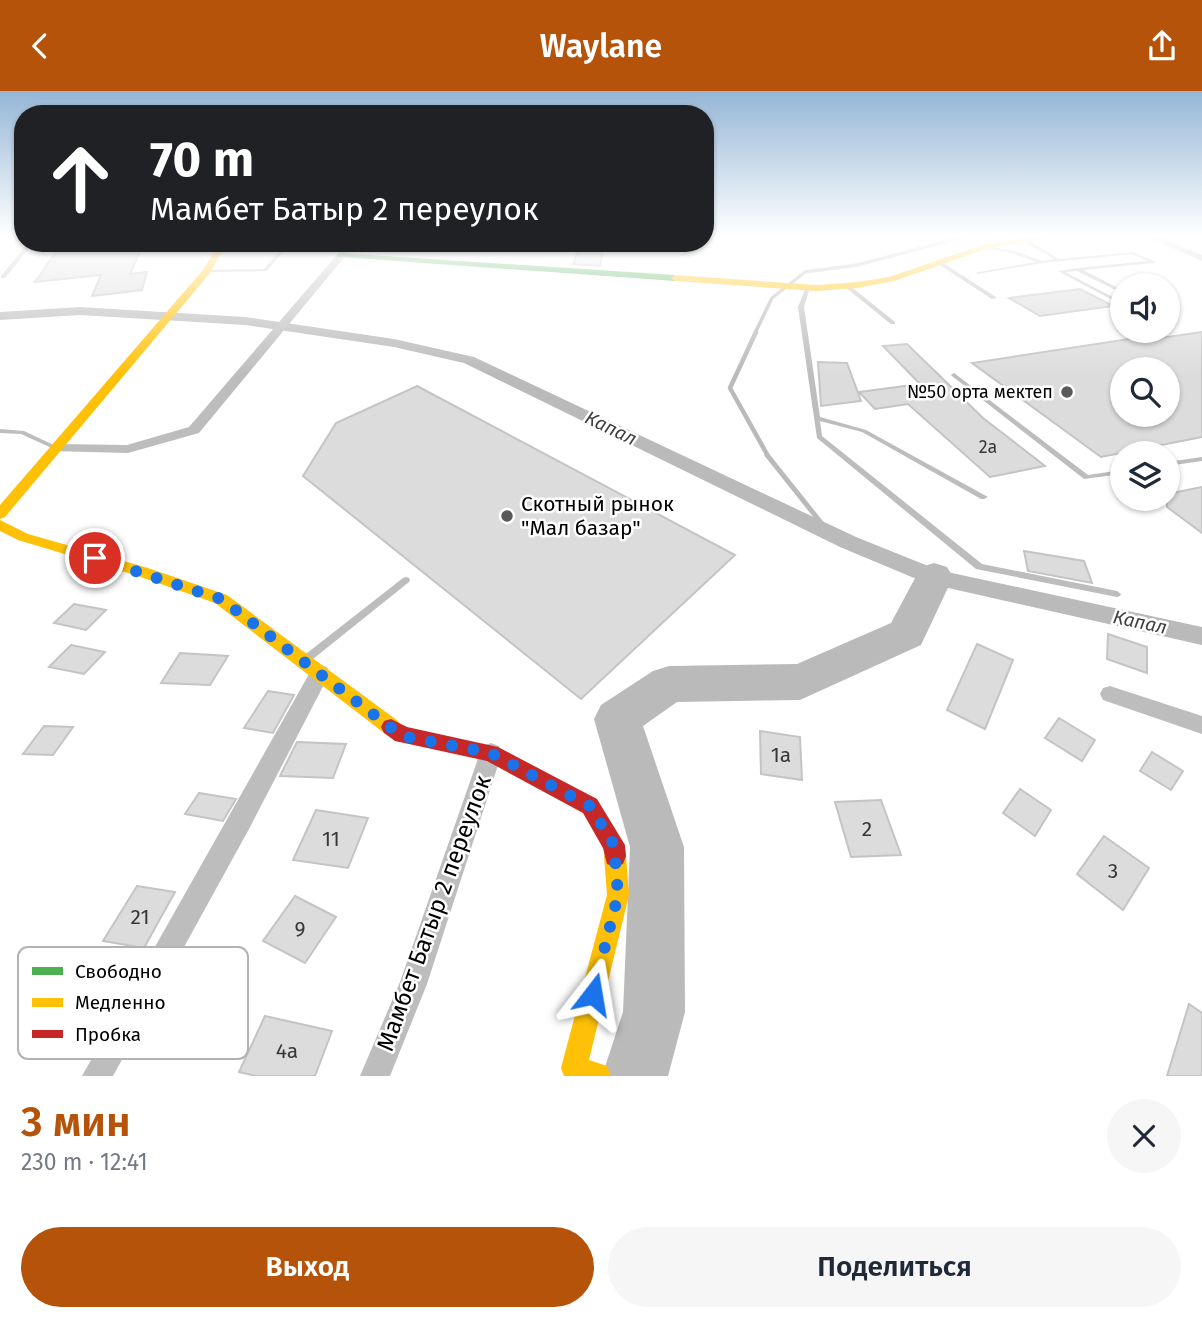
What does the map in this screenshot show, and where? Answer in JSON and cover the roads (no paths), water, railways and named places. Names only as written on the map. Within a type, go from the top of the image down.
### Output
[{"type":"street","points":[[0,514],[197,283]]},
{"type":"street","points":[[56,448],[128,449],[194,430],[317,283]]},
{"type":"street","points":[[757,283],[847,286],[866,283]]},
{"type":"street","name":"Мамбет Батыр 2 переулок","points":[[0,525],[23,537],[144,572],[221,599],[402,736],[491,753],[413,984],[375,1076]]},
{"type":"street","points":[[170,947],[241,821],[312,667]]},
{"type":"street","points":[[1110,694],[1202,725]]},
{"type":"street","points":[[491,753],[590,806],[614,845],[618,895],[580,1074]]},
{"type":"street","points":[[97,1076],[107,1059]]},
{"type":"lane","points":[[971,283],[994,298]]},
{"type":"lane","points":[[1082,283],[1110,298]]},
{"type":"lane","points":[[794,286],[801,307],[819,437],[979,567],[1117,594]]},
{"type":"lane","points":[[847,286],[893,323]]},
{"type":"lane","points":[[954,375],[1087,477],[1110,474]]},
{"type":"lane","points":[[816,418],[864,431],[984,497]]},
{"type":"lane","points":[[0,431],[22,432],[56,448]]},
{"type":"lane","points":[[1180,462],[1202,459]]},
{"type":"lane","points":[[312,667],[406,580]]},
{"type":"waterway","points":[[755,333],[772,298],[791,283]]},
{"type":"waterway","name":"Капал","points":[[0,316],[80,311],[245,321],[394,343],[469,360],[848,542],[934,577],[1202,636]]},
{"type":"waterway","points":[[756,332],[730,388],[768,456]]},
{"type":"waterway","points":[[767,455],[830,534]]},
{"type":"waterway","points":[[635,1076],[654,1012],[657,847],[617,719],[669,684],[800,682],[906,634],[934,577]]},
{"type":"place","name":"№50 орта мектеп","points":[[1067,392]]},
{"type":"place","name":"Скотный рынок \"Мал базар\"","points":[[507,516]]}]
